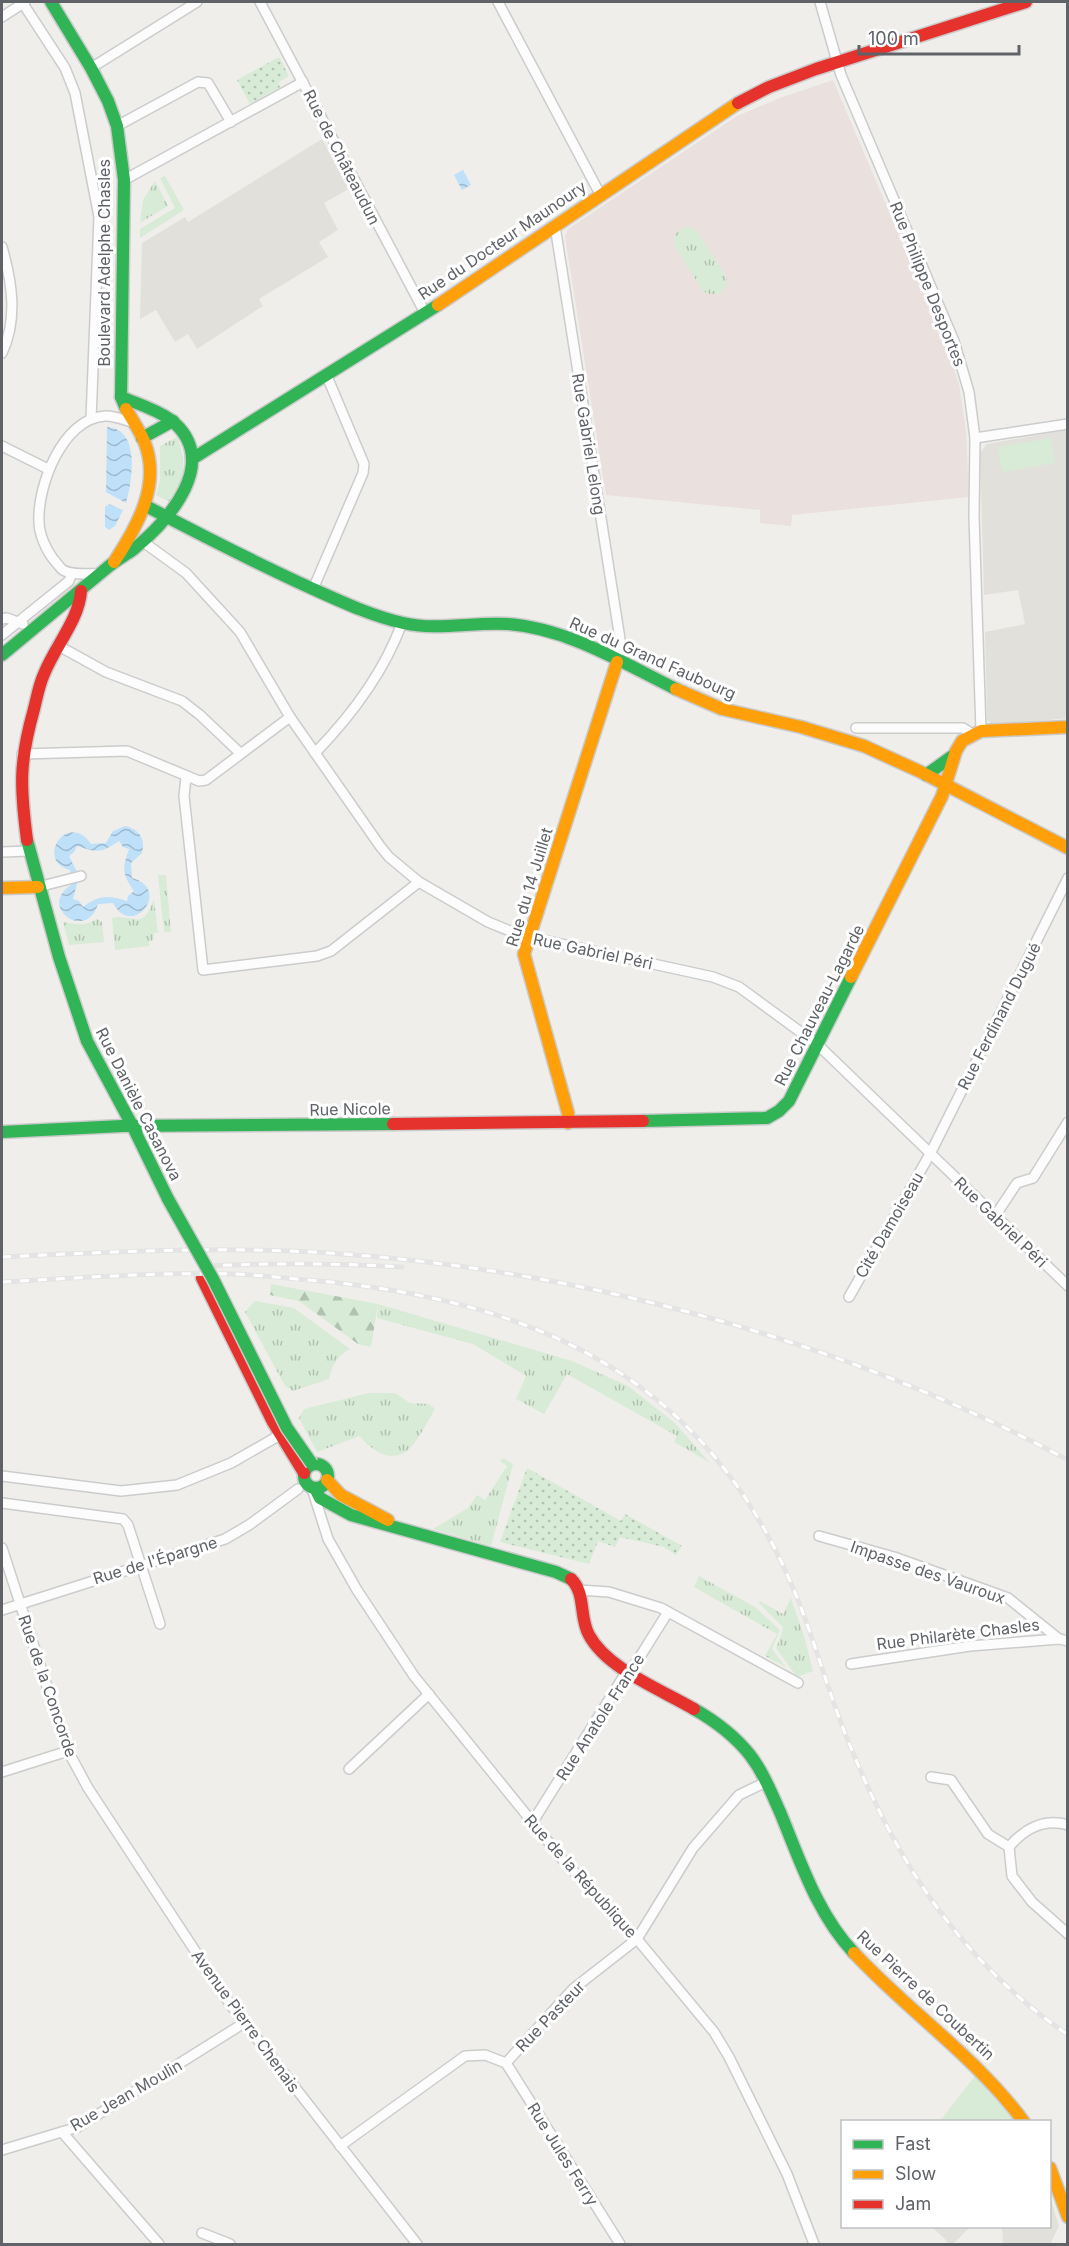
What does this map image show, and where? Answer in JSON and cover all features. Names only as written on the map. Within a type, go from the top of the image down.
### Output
[{"type":"main road","name":"Boulevard Adelphe Chasles","points":[[51,2],[92,68],[117,126],[124,180],[122,397]]},
{"type":"main road","name":"Rue du Docteur Maunoury","points":[[192,459],[425,313],[730,108],[769,87],[838,62],[1026,2]]},
{"type":"main road","points":[[2,654],[114,562],[126,556],[179,504],[192,475],[192,459],[184,435],[172,422],[122,397]]},
{"type":"main road","points":[[114,562],[135,529],[146,506],[150,470],[146,446],[126,413],[122,397]]},
{"type":"main road","points":[[142,438],[172,422]]},
{"type":"main road","name":"Rue du Grand Faubourg","points":[[146,506],[243,557],[359,609],[402,623],[428,627],[507,624],[546,630],[572,639],[692,697],[722,709],[801,727],[864,746],[1068,848]]},
{"type":"main road","name":"Rue Danièle Casanova","points":[[81,591],[80,606],[57,645],[43,675],[22,754],[21,796],[29,851],[38,887],[87,1041],[133,1127],[168,1199],[202,1278],[280,1435],[308,1481]]},
{"type":"main road","name":"Rue du 14 Juillet","points":[[568,1123],[568,1113],[525,962],[528,938],[618,662]]},
{"type":"main road","points":[[926,775],[954,755],[957,747],[976,732],[1068,727]]},
{"type":"main road","name":"Rue Chauveau-Lagarde","points":[[568,1123],[767,1118],[779,1111],[789,1101],[946,785],[954,755]]},
{"type":"main road","points":[[2,888],[38,887]]},
{"type":"main road","name":"Rue Nicole","points":[[2,1132],[90,1127],[568,1123]]},
{"type":"main road","name":"Rue Danièle Casanova","points":[[168,1199],[198,1249],[276,1408],[303,1454],[308,1481]]},
{"type":"main road","points":[[318,1464],[324,1467],[327,1473],[324,1485],[308,1481],[318,1464]]},
{"type":"main road","points":[[327,1480],[341,1495],[404,1530]]},
{"type":"main road","points":[[308,1481],[320,1498],[351,1515],[566,1575],[574,1580],[579,1590]]},
{"type":"main road","name":"Rue Pierre de Coubertin","points":[[579,1590],[585,1626],[594,1644],[627,1671],[723,1728],[746,1750],[766,1782],[817,1897],[839,1936],[881,1980],[978,2066],[1007,2096],[1023,2120]]},
{"type":"main road","points":[[1051,2171],[1068,2217]]},
{"type":"street","points":[[2,17],[24,2]]},
{"type":"street","name":"Boulevard Adelphe Chasles","points":[[24,2],[66,69],[75,93],[99,216],[92,419]]},
{"type":"street","points":[[92,68],[197,2]]},
{"type":"street","name":"Rue de Châteaudun","points":[[260,2],[425,313]]},
{"type":"street","points":[[498,2],[600,194]]},
{"type":"street","name":"Rue Philippe Desportes","points":[[820,2],[841,75],[954,341],[969,392],[975,438],[976,732]]},
{"type":"street","points":[[117,126],[198,81],[208,82],[231,122]]},
{"type":"street","points":[[124,180],[303,82]]},
{"type":"street","name":"Rue Gabriel Lelong","points":[[555,226],[620,639],[618,662]]},
{"type":"street","points":[[2,247],[12,302],[12,316],[2,353]]},
{"type":"street","points":[[2,301],[12,302]]},
{"type":"street","points":[[313,589],[363,473],[364,464],[326,374]]},
{"type":"street","points":[[100,574],[72,573],[62,570],[47,551],[39,523],[41,497],[48,469],[66,440],[92,419],[106,415],[132,422]]},
{"type":"street","points":[[975,438],[1068,424]]},
{"type":"street","points":[[2,446],[48,469]]},
{"type":"street","name":"Rue Gabriel Péri","points":[[142,541],[186,573],[240,632],[290,717],[385,851],[419,882],[488,922],[528,938],[713,977],[739,987],[817,1044],[1068,1286]]},
{"type":"street","points":[[2,635],[69,581],[72,573]]},
{"type":"street","points":[[2,619],[7,618],[33,629]]},
{"type":"street","points":[[315,753],[351,713],[366,692],[402,623]]},
{"type":"street","points":[[57,645],[106,672],[182,701],[240,753]]},
{"type":"street","points":[[22,754],[127,751],[199,781],[206,780],[290,717]]},
{"type":"street","points":[[856,728],[963,728],[976,732]]},
{"type":"street","points":[[186,777],[184,796],[203,970],[317,956],[331,951],[419,882]]},
{"type":"street","points":[[2,852],[29,851]]},
{"type":"street","points":[[38,887],[76,877]]},
{"type":"street","name":"Rue Ferdinand Dugué","points":[[930,1154],[1068,878]]},
{"type":"street","points":[[995,1216],[1017,1183],[1033,1178],[1068,1122]]},
{"type":"street","name":"Cité Damoiseau","points":[[849,1297],[930,1154]]},
{"type":"street","points":[[2,1476],[121,1491],[177,1485],[231,1463],[280,1435]]},
{"type":"street","name":"Rue de la République","points":[[308,1481],[328,1539],[357,1590],[414,1676],[572,1871],[638,1939],[714,2032],[729,2057],[792,2186],[814,2244]]},
{"type":"street","name":"Rue de l'Épargne","points":[[2,1610],[140,1564],[225,1539],[249,1525],[308,1481]]},
{"type":"street","points":[[2,1503],[123,1519],[128,1526],[160,1624]]},
{"type":"street","name":"Impasse des Vauroux","points":[[819,1536],[894,1557],[1008,1598],[1064,1640]]},
{"type":"street","name":"Rue de la Concorde","points":[[2,1548],[68,1751],[88,1788]]},
{"type":"street","points":[[579,1590],[609,1592],[668,1612],[798,1683]]},
{"type":"street","name":"Rue Anatole France","points":[[532,1823],[627,1671],[636,1663],[668,1612]]},
{"type":"street","name":"Rue Philarète Chasles","points":[[851,1664],[970,1646],[1064,1640]]},
{"type":"street","points":[[349,1770],[429,1694]]},
{"type":"street","points":[[2,1772],[68,1751]]},
{"type":"street","points":[[931,1777],[951,1780],[988,1834],[1009,1847]]},
{"type":"street","points":[[638,1939],[693,1848],[739,1795],[766,1782]]},
{"type":"street","name":"Avenue Pierre Chenais","points":[[88,1788],[244,2023],[417,2244]]},
{"type":"street","points":[[1068,1825],[1062,1823],[1033,1825],[1019,1835],[1009,1847],[1012,1876],[1032,1902],[1068,1934]]},
{"type":"street","name":"Rue Pasteur","points":[[340,2146],[465,2056],[485,2055],[506,2063],[573,1989],[638,1939]]},
{"type":"street","name":"Rue Jean Moulin","points":[[2,2150],[78,2127],[244,2023]]},
{"type":"street","name":"Rue Jules Ferry","points":[[506,2063],[620,2244]]},
{"type":"street","points":[[62,2132],[159,2244]]},
{"type":"street","points":[[202,2233],[230,2244]]},
{"type":"shaded area","points":[[833,80],[944,341],[959,384],[966,431],[969,497],[792,515],[791,526],[760,523],[760,510],[606,495],[565,237],[568,229],[737,116]]},
{"type":"shaded area","points":[[322,139],[349,189],[324,203],[338,230],[319,242],[328,257],[259,299],[263,306],[197,349],[188,334],[175,342],[156,310],[140,319],[142,243],[185,217],[188,222]]},
{"type":"shaded area","points":[[1067,430],[1067,718],[994,726],[987,720],[985,632],[1025,624],[1018,590],[984,595],[980,453],[987,444]]},
{"type":"shaded area","points":[[1051,2200],[1059,2226],[1050,2244],[1003,2244],[1002,2228],[1051,2228]]},
{"type":"shaded area","points":[[933,2228],[969,2228],[953,2244],[946,2242]]},
{"type":"green space","points":[[279,57],[289,76],[279,82],[280,87],[250,104],[237,80]]},
{"type":"green space","points":[[165,176],[184,210],[140,238],[140,229],[175,208],[160,178]]},
{"type":"green space","points":[[155,181],[168,206],[140,223],[143,200]]},
{"type":"green space","points":[[688,226],[698,232],[727,278],[726,287],[719,294],[709,294],[703,291],[675,247],[676,233]]},
{"type":"green space","points":[[177,437],[183,470],[180,486],[171,503],[156,495],[160,481],[160,446]]},
{"type":"green space","points":[[1051,438],[1055,463],[1002,472],[998,447]]},
{"type":"green space","points":[[158,875],[166,875],[171,932],[164,932]]},
{"type":"green space","points":[[154,899],[158,933],[154,933],[149,946],[115,950],[112,918],[141,919],[150,910]]},
{"type":"green space","points":[[97,919],[102,922],[104,942],[69,945],[63,922],[84,924]]},
{"type":"green space","points":[[271,1284],[378,1304],[371,1347],[358,1344],[299,1301],[270,1295]]},
{"type":"green space","points":[[255,1301],[294,1308],[350,1349],[336,1361],[329,1379],[293,1391],[285,1386],[245,1312]]},
{"type":"green space","points":[[378,1304],[572,1361],[628,1386],[675,1423],[709,1462],[674,1442],[677,1436],[567,1374],[544,1414],[516,1399],[526,1376],[473,1344],[377,1318]]},
{"type":"green space","points":[[369,1393],[395,1393],[410,1403],[429,1404],[435,1409],[412,1446],[398,1455],[391,1456],[377,1451],[360,1436],[317,1452],[299,1418],[304,1409]]},
{"type":"green space","points":[[503,1458],[513,1464],[491,1546],[433,1529],[468,1508],[477,1495],[485,1500],[507,1466],[500,1461]]},
{"type":"green space","points":[[527,1468],[621,1521],[625,1514],[682,1546],[676,1555],[664,1547],[620,1537],[615,1547],[598,1541],[589,1564],[500,1542]]},
{"type":"green space","points":[[699,1576],[755,1607],[780,1630],[772,1649],[786,1667],[765,1656],[777,1634],[694,1587]]},
{"type":"green space","points":[[791,1598],[813,1671],[797,1677],[776,1648],[783,1630],[782,1626],[759,1603],[760,1601],[783,1614]]},
{"type":"green space","points":[[975,2076],[1013,2120],[941,2120]]},
{"type":"water","points":[[463,170],[471,185],[462,190],[454,175]]},
{"type":"water","points":[[107,427],[118,430],[130,446],[132,470],[126,503],[106,492]]},
{"type":"water","points":[[109,504],[123,510],[115,526],[109,530],[105,527],[105,507]]},
{"type":"water","points":[[125,826],[140,835],[143,848],[142,853],[131,863],[132,878],[144,884],[149,892],[149,900],[145,909],[138,914],[130,916],[121,913],[113,903],[98,904],[92,915],[84,920],[75,921],[61,911],[59,902],[62,893],[71,885],[70,870],[60,865],[55,857],[58,840],[73,832],[82,835],[91,844],[106,843],[113,831]],"holes":[[[119,841],[123,847],[129,849],[124,871],[134,891],[128,896],[127,901],[104,897],[83,907],[79,901],[73,899],[79,876],[69,856],[77,846],[99,851]]]},
{"type":"railway","points":[[2,1257],[165,1250],[287,1251],[423,1262],[518,1275],[614,1294],[708,1318],[802,1346],[893,1379],[982,1417],[1068,1460]]},
{"type":"railway","points":[[205,1266],[304,1264],[402,1267]]},
{"type":"railway","points":[[2,1282],[147,1275],[235,1274],[395,1291],[475,1309],[549,1335],[616,1370],[675,1416],[727,1473],[771,1542],[807,1624],[839,1718],[870,1791],[890,1832],[937,1908],[996,1976],[1068,2035]]},
{"type":"traffic: fast","points":[[51,2],[91,68],[108,101],[117,126],[124,180],[121,397],[126,409]]},
{"type":"traffic: fast","points":[[192,459],[438,305]]},
{"type":"traffic: fast","points":[[2,655],[111,564],[148,537],[175,506],[185,489],[191,471],[192,453],[185,436],[165,416],[121,397]]},
{"type":"traffic: fast","points":[[142,438],[173,421]]},
{"type":"traffic: fast","points":[[146,506],[292,579],[380,617],[416,625],[507,624],[551,632],[594,648],[676,689]]},
{"type":"traffic: fast","points":[[926,775],[954,755]]},
{"type":"traffic: fast","points":[[27,840],[59,957],[87,1041],[168,1199]]},
{"type":"traffic: fast","points":[[643,1121],[767,1118],[779,1111],[789,1101],[851,977]]},
{"type":"traffic: fast","points":[[2,1132],[122,1126],[393,1124]]},
{"type":"traffic: fast","points":[[168,1199],[213,1279],[287,1428],[312,1464]]},
{"type":"traffic: fast","points":[[316,1464],[321,1465],[327,1471],[328,1476],[327,1481],[321,1487],[316,1488],[311,1487],[305,1481],[304,1476],[305,1471],[311,1465],[316,1464]]},
{"type":"traffic: fast","points":[[315,1488],[320,1498],[351,1515],[556,1572],[571,1579]]},
{"type":"traffic: fast","points":[[694,1709],[731,1735],[755,1762],[770,1790],[820,1904],[841,1938],[854,1953]]},
{"type":"traffic: slow","points":[[438,305],[738,103]]},
{"type":"traffic: slow","points":[[114,562],[138,520],[144,505],[150,473],[149,457],[144,441],[126,409]]},
{"type":"traffic: slow","points":[[568,1123],[568,1113],[524,954],[617,662]]},
{"type":"traffic: slow","points":[[676,689],[722,709],[801,727],[864,746],[921,772],[1068,848]]},
{"type":"traffic: slow","points":[[851,977],[942,796],[956,751],[962,741],[981,731],[1068,727]]},
{"type":"traffic: slow","points":[[2,888],[38,887]]},
{"type":"traffic: slow","points":[[327,1480],[341,1495],[388,1520]]},
{"type":"traffic: slow","points":[[854,1953],[963,2055],[1005,2098],[1022,2120]]},
{"type":"traffic: slow","points":[[1051,2171],[1068,2217]]},
{"type":"traffic: jam","points":[[738,103],[769,87],[816,69],[1026,2]]},
{"type":"traffic: jam","points":[[27,840],[22,774],[29,728],[42,678],[76,612],[81,591]]},
{"type":"traffic: jam","points":[[393,1124],[643,1121]]},
{"type":"traffic: jam","points":[[202,1278],[273,1422],[304,1473]]},
{"type":"traffic: jam","points":[[571,1579],[579,1591],[586,1628],[597,1647],[636,1678],[694,1709]]}]
